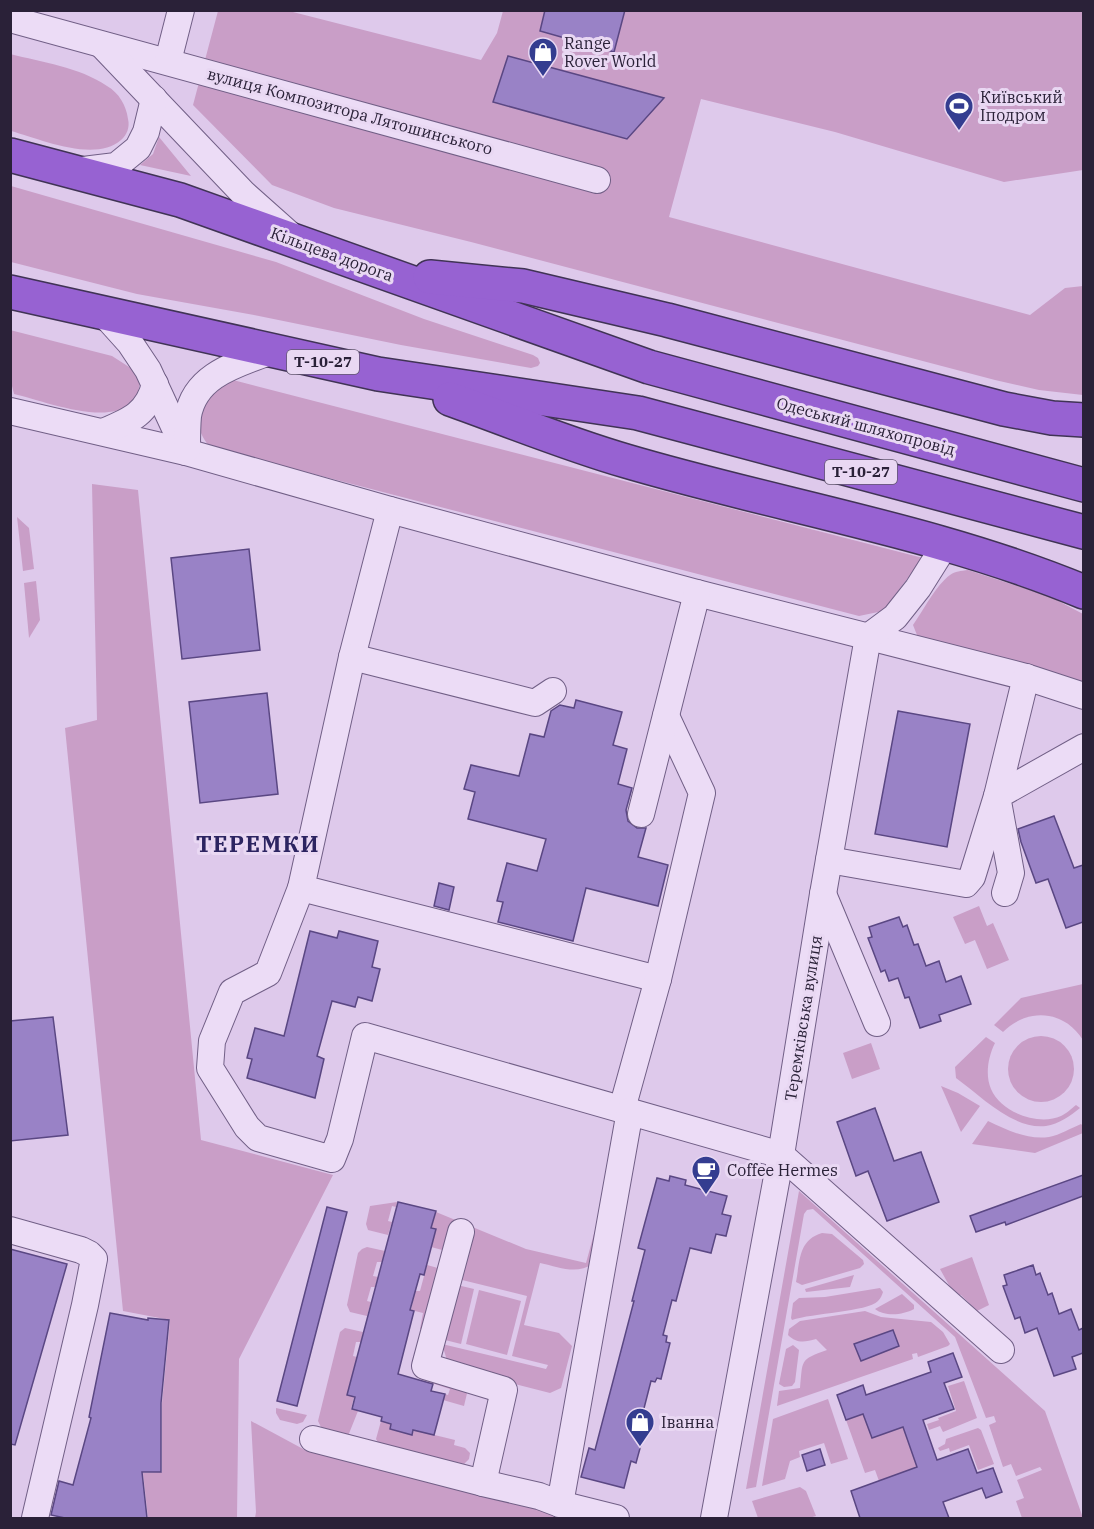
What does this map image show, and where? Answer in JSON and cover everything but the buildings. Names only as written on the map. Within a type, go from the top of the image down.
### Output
[{"type":"highway","name":"Кільцева дорога","points":[[10,155],[180,200],[296,240],[379,273],[649,367]]},
{"type":"highway","points":[[379,273],[523,286],[678,323],[1004,410],[1052,418],[1083,420]]},
{"type":"highway","name":"Т-10-27","points":[[10,292],[378,374],[638,413],[1083,532]]},
{"type":"highway","name":"Одеський шляхопровід","points":[[649,367],[1083,485]]},
{"type":"highway","points":[[378,374],[624,461],[945,545],[1044,575],[1083,592]]},
{"type":"street","points":[[168,61],[181,10]]},
{"type":"street","name":"вулиця Композитора Лятошинського","points":[[20,17],[102,45],[168,61],[597,180]]},
{"type":"street","name":"вулиця Композитора Лятошинського","points":[[102,45],[243,193],[296,240]]},
{"type":"street","points":[[71,171],[116,166],[138,148],[146,132],[154,99]]},
{"type":"street","points":[[103,313],[130,343],[148,370],[186,452]]},
{"type":"street","points":[[186,452],[188,415],[195,395],[210,378],[229,367],[272,351]]},
{"type":"street","points":[[103,432],[128,422],[143,410],[152,398],[155,384]]},
{"type":"street","points":[[10,411],[186,452],[697,593],[1026,677],[1083,696]]},
{"type":"street","points":[[390,510],[352,657],[301,888],[268,973],[232,992],[212,1041],[210,1068],[247,1127],[258,1138],[332,1159],[340,1139],[365,1036],[782,1155],[1001,1350]]},
{"type":"street","points":[[868,637],[895,617],[918,588],[945,545]]},
{"type":"street","points":[[641,814],[697,593]]},
{"type":"street","name":"Теремківська вулиця","points":[[714,1518],[782,1155],[823,894],[868,637]]},
{"type":"street","points":[[352,657],[535,703],[553,691]]},
{"type":"street","points":[[829,860],[966,884],[972,877],[997,796],[1026,677]]},
{"type":"street","points":[[560,1504],[626,1110],[702,793],[666,716]]},
{"type":"street","points":[[997,796],[1083,747]]},
{"type":"street","points":[[997,796],[1011,873],[1005,893]]},
{"type":"street","points":[[301,888],[657,979]]},
{"type":"street","points":[[823,894],[877,1023]]},
{"type":"street","points":[[10,1230],[81,1250],[94,1259],[35,1518]]},
{"type":"street","points":[[461,1232],[425,1366],[504,1390],[483,1483]]},
{"type":"street","points":[[313,1439],[539,1496],[560,1504],[616,1518]]},
{"type":"shaded area","points":[[218,11],[289,11],[481,60],[497,33],[503,11],[1083,11],[1083,170],[1004,182],[835,132],[701,99],[669,217],[1030,315],[1065,288],[1083,286],[1083,395],[1039,390],[995,380],[334,208],[272,185],[193,105]]},
{"type":"shaded area","points":[[10,54],[85,74],[111,89],[124,104],[127,114],[129,125],[125,136],[110,147],[82,149],[11,131]]},
{"type":"shaded area","points":[[159,137],[191,176],[140,165],[153,154]]},
{"type":"shaded area","points":[[11,186],[276,262],[424,319],[533,355],[540,363],[531,368],[401,345],[137,294],[11,262]]},
{"type":"shaded area","points":[[10,330],[112,356],[140,374],[137,394],[126,407],[111,412],[91,412],[70,409],[14,394],[10,378]]},
{"type":"shaded area","points":[[233,380],[923,558],[883,611],[859,616],[210,447],[201,432],[198,416],[200,408],[208,393],[215,387]]},
{"type":"shaded area","points":[[92,484],[138,490],[201,1140],[333,1175],[239,1359],[237,1518],[148,1518],[143,1473],[162,1472],[162,1403],[170,1320],[123,1311],[65,728],[97,720]]},
{"type":"shaded area","points":[[17,517],[29,528],[34,569],[23,571]]},
{"type":"shaded area","points":[[968,570],[1051,597],[1083,614],[1083,687],[919,640],[913,625],[935,592],[952,574]]},
{"type":"shaded area","points":[[36,581],[40,620],[29,638],[24,583]]},
{"type":"shaded area","points":[[979,906],[987,926],[993,923],[1009,960],[987,969],[975,940],[965,944],[953,917]]},
{"type":"shaded area","points":[[1083,984],[1083,1040],[1066,1023],[1045,1015],[1023,1018],[1003,1032],[994,1025],[1021,998]]},
{"type":"shaded area","points":[[1041,1036],[1054,1039],[1064,1046],[1071,1056],[1074,1069],[1071,1082],[1064,1092],[1054,1099],[1041,1102],[1028,1099],[1018,1092],[1011,1082],[1008,1069],[1011,1056],[1018,1046],[1028,1039]]},
{"type":"shaded area","points":[[986,1037],[995,1043],[988,1066],[989,1084],[1003,1105],[1021,1115],[1042,1119],[1061,1116],[1076,1105],[1080,1108],[1055,1123],[1034,1126],[1010,1117],[987,1102],[956,1078],[955,1067]]},
{"type":"shaded area","points":[[871,1043],[880,1069],[852,1079],[843,1053]]},
{"type":"shaded area","points":[[941,1086],[980,1106],[961,1132]]},
{"type":"shaded area","points":[[988,1121],[1017,1134],[1033,1137],[1053,1136],[1081,1124],[1083,1133],[1035,1153],[972,1144]]},
{"type":"shaded area","points":[[621,1135],[593,1264],[574,1270],[540,1263],[524,1325],[559,1333],[572,1346],[561,1388],[550,1393],[449,1367],[442,1344],[546,1369],[548,1365],[512,1356],[527,1296],[454,1278],[450,1252],[431,1247],[436,1230],[431,1228],[436,1212],[526,1249],[586,1263]]},
{"type":"shaded area","points":[[799,1191],[1045,1411],[1083,1518],[1022,1518],[1016,1501],[1024,1498],[1017,1480],[1042,1470],[1040,1467],[1016,1476],[1011,1464],[1003,1467],[989,1425],[996,1422],[994,1416],[986,1418],[955,1337],[813,1209],[807,1210],[804,1214],[756,1487],[746,1489]]},
{"type":"shaded area","points":[[397,1202],[396,1207],[392,1206],[388,1221],[392,1222],[388,1235],[368,1230],[366,1224],[370,1206]]},
{"type":"shaded area","points":[[822,1233],[832,1234],[863,1260],[864,1264],[860,1268],[802,1285],[796,1282],[801,1253],[808,1241]]},
{"type":"shaded area","points":[[367,1247],[385,1251],[382,1262],[377,1262],[373,1276],[378,1277],[375,1287],[371,1287],[367,1301],[371,1302],[367,1316],[350,1312],[347,1305],[358,1253]]},
{"type":"shaded area","points":[[972,1257],[989,1305],[977,1311],[961,1295],[955,1296],[940,1269]]},
{"type":"shaded area","points":[[427,1265],[445,1270],[430,1331],[420,1329],[423,1313],[411,1310],[415,1291],[420,1291]]},
{"type":"shaded area","points":[[854,1275],[850,1287],[806,1292],[805,1289]]},
{"type":"shaded area","points":[[453,1284],[474,1289],[461,1344],[441,1339]]},
{"type":"shaded area","points":[[880,1288],[883,1292],[878,1301],[872,1305],[792,1320],[791,1318],[793,1303],[799,1298],[825,1297]]},
{"type":"shaded area","points":[[479,1290],[521,1301],[507,1355],[466,1344]]},
{"type":"shaded area","points":[[902,1294],[914,1305],[914,1309],[894,1314],[879,1312],[875,1309]]},
{"type":"shaded area","points":[[865,1311],[881,1317],[931,1322],[943,1332],[950,1344],[918,1357],[917,1353],[912,1354],[913,1359],[777,1406],[779,1391],[800,1388],[804,1362],[811,1356],[827,1350],[816,1339],[795,1340],[788,1335],[789,1329],[800,1321]]},
{"type":"shaded area","points":[[345,1328],[363,1332],[361,1342],[356,1342],[353,1356],[357,1357],[347,1395],[354,1397],[351,1409],[358,1411],[348,1436],[323,1431],[318,1421],[340,1332]]},
{"type":"shaded area","points":[[793,1345],[799,1350],[795,1382],[792,1386],[784,1387],[779,1384],[786,1349]]},
{"type":"shaded area","points":[[424,1376],[468,1389],[464,1406],[443,1400],[450,1389],[422,1380]]},
{"type":"shaded area","points":[[964,1381],[977,1418],[943,1432],[940,1426],[929,1430],[927,1424],[956,1411],[948,1386]]},
{"type":"shaded area","points":[[828,1399],[848,1459],[831,1464],[824,1443],[799,1451],[800,1457],[790,1461],[785,1479],[762,1486],[773,1419]]},
{"type":"shaded area","points":[[276,1408],[307,1415],[303,1422],[297,1424],[280,1420]]},
{"type":"shaded area","points":[[863,1414],[872,1438],[903,1427],[917,1467],[879,1481],[875,1470],[865,1473],[846,1420]]},
{"type":"shaded area","points":[[251,1421],[305,1450],[586,1518],[255,1518]]},
{"type":"shaded area","points":[[381,1421],[391,1424],[390,1429],[412,1435],[414,1430],[455,1440],[454,1445],[465,1448],[470,1453],[469,1459],[464,1464],[379,1444],[376,1439]]},
{"type":"shaded area","points":[[978,1428],[981,1430],[994,1464],[978,1470],[969,1445],[950,1452],[949,1448],[940,1451],[938,1448],[945,1444],[946,1439]]},
{"type":"shaded area","points":[[800,1487],[806,1491],[816,1516],[758,1518],[752,1501]]},
{"type":"place","name":"Range Rover World","points":[[543,78]]},
{"type":"place","name":"Київський Іподром","points":[[959,132]]},
{"type":"place","name":"Coffee Hermes","points":[[706,1196]]},
{"type":"place","name":"Іванна","points":[[640,1448]]},
{"type":"district","name":"ТЕРЕМКИ","points":[[258,844]]}]
